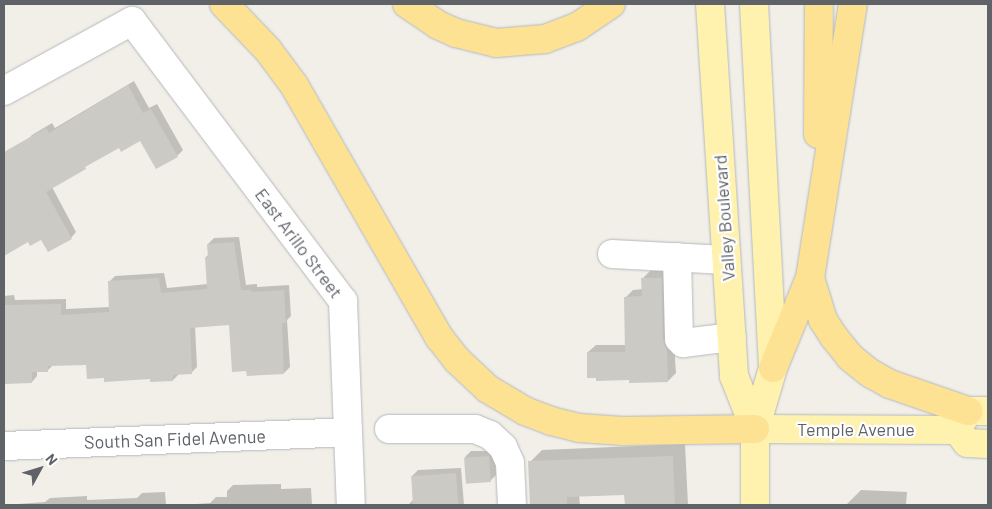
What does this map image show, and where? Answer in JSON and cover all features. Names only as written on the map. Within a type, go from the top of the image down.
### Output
[{"type":"highway","points":[[224,4],[268,50],[294,85],[435,331],[457,360],[488,389],[525,411],[551,421],[579,428],[624,431],[755,429]]},
{"type":"highway","points":[[407,4],[438,25],[456,33],[475,39],[504,43],[545,39],[577,26],[611,4]]},
{"type":"highway","points":[[819,4],[819,218]]},
{"type":"highway","points":[[773,368],[810,278],[852,4]]},
{"type":"highway","points":[[810,278],[823,320],[850,357],[870,373],[890,384],[971,417]]},
{"type":"main road","name":"Valley Boulevard","points":[[710,4],[734,376],[755,429]]},
{"type":"main road","name":"Valley Boulevard","points":[[754,4],[773,368],[755,429],[755,505]]},
{"type":"main road","name":"Temple Avenue","points":[[755,429],[971,417]]},
{"type":"main road","points":[[971,417],[967,443],[988,444]]},
{"type":"street","name":"East Arillo Street","points":[[4,91],[132,21],[343,301],[351,505]]},
{"type":"street","points":[[612,254],[726,260]]},
{"type":"street","points":[[677,257],[678,339],[683,343],[732,337]]},
{"type":"street","points":[[390,429],[475,429],[490,435],[503,447],[510,463],[512,505]]},
{"type":"street","name":"South San Fidel Avenue","points":[[4,446],[347,432]]},
{"type":"building","points":[[128,85],[143,113],[151,109],[178,157],[156,169],[140,141],[121,152],[119,148],[85,167],[86,169],[46,192],[72,239],[48,252],[41,240],[30,246],[28,242],[4,256],[4,152],[46,128],[49,133]]},
{"type":"building","points":[[234,242],[241,290],[251,290],[252,292],[284,290],[286,323],[282,323],[284,374],[247,376],[246,371],[232,372],[229,325],[190,328],[192,374],[173,375],[173,381],[150,382],[150,379],[104,382],[104,378],[87,379],[86,365],[48,366],[48,372],[32,372],[32,383],[4,384],[4,305],[61,304],[61,315],[109,312],[108,281],[159,278],[161,293],[207,289],[205,257],[208,257],[207,244]]},
{"type":"building","points":[[641,278],[662,278],[663,339],[667,349],[668,382],[629,383],[629,380],[596,381],[596,378],[587,378],[587,352],[625,352],[624,297],[642,296]]},
{"type":"building","points":[[489,456],[491,482],[466,484],[464,458]]},
{"type":"building","points":[[673,456],[675,505],[625,505],[624,495],[567,497],[567,505],[530,505],[528,461]]},
{"type":"building","points":[[456,473],[458,505],[413,505],[411,476]]}]
